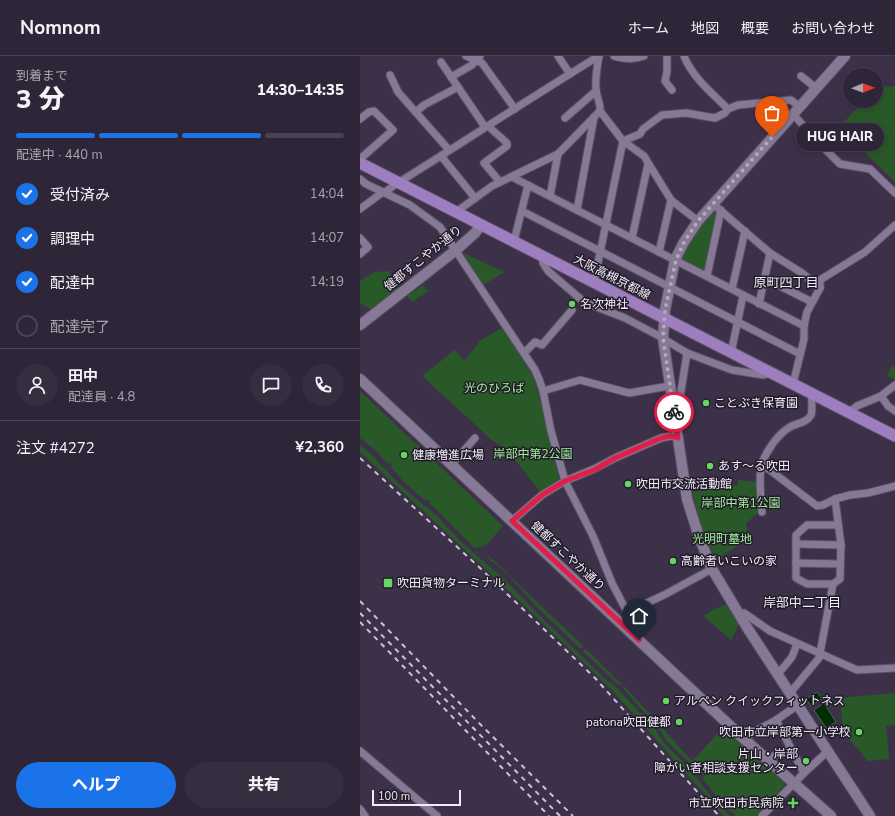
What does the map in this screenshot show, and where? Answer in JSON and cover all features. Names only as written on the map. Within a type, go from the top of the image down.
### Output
[{"type":"main road","name":"大阪高槻京都線","points":[[360,163],[895,436]]},
{"type":"street","points":[[466,56],[478,58],[515,109]]},
{"type":"street","points":[[558,56],[570,74]]},
{"type":"street","points":[[360,209],[383,192],[387,191],[599,56]]},
{"type":"street","points":[[599,56],[596,91],[600,104],[600,111],[623,141],[644,156],[671,200],[698,221]]},
{"type":"street","points":[[614,56],[625,60],[644,56]]},
{"type":"street","points":[[667,56],[667,72],[663,82],[672,90]]},
{"type":"street","points":[[684,56],[686,62],[702,83],[728,109]]},
{"type":"street","points":[[845,56],[796,110],[717,207],[698,221],[684,242],[676,260],[670,287],[665,310],[663,338],[687,499],[698,534],[712,569],[743,620],[870,816]]},
{"type":"street","points":[[452,76],[472,65],[478,58]]},
{"type":"street","points":[[441,62],[487,126],[507,143],[507,146],[484,163],[500,182]]},
{"type":"street","points":[[390,75],[398,92],[450,150]]},
{"type":"street","points":[[801,76],[816,88]]},
{"type":"street","points":[[416,112],[424,105],[458,86]]},
{"type":"street","points":[[565,118],[596,91]]},
{"type":"street","points":[[623,141],[640,134],[643,129],[662,115],[686,114],[715,118],[725,113],[728,109],[738,106],[791,100],[816,140],[840,164],[870,169],[895,192]]},
{"type":"street","points":[[360,119],[369,112],[374,111],[393,130],[360,159]]},
{"type":"street","points":[[456,212],[492,186],[558,154],[600,111]]},
{"type":"street","points":[[577,210],[594,117]]},
{"type":"street","points":[[594,282],[623,141]]},
{"type":"street","points":[[550,196],[558,154]]},
{"type":"street","points":[[441,156],[475,198]]},
{"type":"street","points":[[632,238],[648,164]]},
{"type":"street","points":[[512,177],[804,326]]},
{"type":"street","points":[[360,179],[366,184],[410,205],[440,226],[524,353],[539,378],[551,431],[565,481],[593,536],[612,583],[627,612],[664,595],[712,569]]},
{"type":"street","points":[[514,241],[528,185]]},
{"type":"street","points":[[659,252],[671,200]]},
{"type":"street","points":[[717,207],[770,253],[802,273],[820,288]]},
{"type":"street","points":[[707,276],[717,207]]},
{"type":"street","points":[[522,211],[800,354]]},
{"type":"street","name":"健都すこやか通り","points":[[360,324],[456,250],[475,233],[481,225]]},
{"type":"street","points":[[793,384],[804,340],[804,326],[807,312],[820,288],[820,280],[865,252],[894,228]]},
{"type":"street","points":[[732,290],[745,231]]},
{"type":"street","points":[[360,238],[368,247],[360,254]]},
{"type":"street","points":[[759,304],[770,253]]},
{"type":"street","points":[[542,256],[543,263],[548,271],[584,302],[625,318],[663,338],[687,353],[732,370],[763,375],[772,372]]},
{"type":"street","points":[[764,278],[812,302]]},
{"type":"street","points":[[731,353],[743,296]]},
{"type":"street","points":[[524,353],[535,342],[542,345],[572,310]]},
{"type":"street","points":[[673,406],[679,404],[687,353]]},
{"type":"street","name":"健都すこやか通り","points":[[360,378],[743,738],[831,816]]},
{"type":"street","points":[[543,391],[580,380],[629,393],[670,386]]},
{"type":"street","points":[[849,412],[857,406],[881,396],[895,385]]},
{"type":"street","points":[[762,512],[760,492],[762,464],[777,438],[783,432],[791,426],[807,420],[812,414],[812,394]]},
{"type":"street","points":[[881,396],[888,406],[895,411]]},
{"type":"street","points":[[512,521],[542,495],[565,481],[594,470],[615,458],[661,438],[671,436],[678,438]]},
{"type":"street","points":[[452,464],[472,446],[476,438]]},
{"type":"street","points":[[762,464],[817,506],[850,495],[868,493],[895,486]]},
{"type":"street","points":[[835,499],[841,545],[840,579],[833,584],[807,584],[796,578],[796,535],[807,525],[838,525]]},
{"type":"street","points":[[796,544],[841,545]]},
{"type":"street","points":[[796,563],[840,564]]},
{"type":"street","points":[[790,693],[818,658],[833,584]]},
{"type":"street","points":[[743,620],[744,614],[770,631],[857,670],[895,668]]},
{"type":"street","points":[[778,674],[792,656],[797,644]]},
{"type":"street","points":[[743,738],[776,720],[798,705]]},
{"type":"street","points":[[776,720],[804,773]]},
{"type":"street","points":[[767,760],[791,748]]},
{"type":"street","points":[[360,751],[437,816]]},
{"type":"street","points":[[762,816],[828,751]]},
{"type":"street","points":[[360,809],[364,816]]},
{"type":"green space","points":[[895,86],[895,182],[839,127],[857,108],[883,108],[883,87]]},
{"type":"green space","points":[[714,210],[718,213],[706,271],[704,272],[682,260],[696,234]]},
{"type":"green space","points":[[463,253],[504,272],[483,285]]},
{"type":"green space","points":[[389,271],[392,279],[399,288],[371,309],[361,304],[360,281],[375,272]]},
{"type":"green space","points":[[423,285],[428,291],[412,302],[407,296]]},
{"type":"green space","name":"光のひろば","points":[[502,328],[535,380],[559,478],[558,482],[540,492],[509,452],[492,440],[422,376],[455,350],[464,361],[481,340]]},
{"type":"green space","points":[[892,365],[895,367],[895,380],[887,376]]},
{"type":"green space","points":[[360,391],[503,526],[485,546],[475,548],[430,504],[428,499],[426,501],[403,481],[391,467],[392,465],[390,463],[388,464],[374,449],[360,438]]},
{"type":"green space","points":[[360,445],[370,453],[399,484],[438,517],[460,541],[505,580],[606,680],[618,689],[650,722],[664,743],[684,763],[730,816],[724,816],[614,692],[525,606],[360,452]]},
{"type":"green space","name":"岸部中第1公園","points":[[738,480],[757,482],[759,512],[746,523],[749,539],[716,559],[703,533],[692,492],[738,485]]},
{"type":"green space","points":[[489,556],[583,646],[581,649],[538,608],[509,576],[488,558]]},
{"type":"green space","points":[[726,605],[739,624],[731,640],[704,616],[714,609]]},
{"type":"green space","points":[[586,649],[622,684],[619,685],[583,651]]},
{"type":"green space","points":[[624,686],[653,717],[651,718],[642,710],[623,688]]},
{"type":"green space","points":[[895,693],[895,725],[886,726],[889,759],[868,761],[843,732],[840,698]]},
{"type":"green space","points":[[655,720],[692,761],[723,728],[785,783],[785,785],[756,816],[736,816],[715,795],[702,777],[705,776],[667,741],[654,721]]},
{"type":"shaded area","points":[[817,692],[822,699],[811,706],[806,699]]},
{"type":"shaded area","points":[[824,703],[836,722],[826,728],[814,710]]},
{"type":"railway","points":[[360,458],[479,567],[595,678],[719,816]]},
{"type":"railway","points":[[360,601],[482,726],[573,816]]},
{"type":"railway","points":[[360,613],[560,816]]},
{"type":"railway","points":[[360,622],[549,816]]},
{"type":"way so far","points":[[674,412],[663,338],[665,310],[676,260],[684,242],[698,221],[772,137]]},
{"type":"place","name":"HUG HAIR","points":[[772,137]]},
{"type":"place","name":"名次神社","points":[[572,304]]},
{"type":"place","name":"ことぶき保育園","points":[[706,403]]},
{"type":"place","name":"健康増進広場","points":[[404,455]]},
{"type":"place","name":"あす～る吹田","points":[[710,466]]},
{"type":"place","name":"吹田市交流活動館","points":[[628,484]]},
{"type":"place","name":"高齢者いこいの家","points":[[673,561]]},
{"type":"place","name":"吹田貨物ターミナル","points":[[388,583]]},
{"type":"place","name":"アルペン クイックフィットネス","points":[[666,701]]},
{"type":"place","name":"patona吹田健都","points":[[679,722]]},
{"type":"place","name":"吹田市立岸部第一小学校","points":[[859,732]]},
{"type":"place","name":"片山・岸部 障がい者相談支援センター","points":[[806,761]]},
{"type":"place","name":"市立吹田市民病院","points":[[793,803]]},
{"type":"district","name":"原町四丁目","points":[[786,282]]},
{"type":"district","name":"岸部中二丁目","points":[[802,602]]},
{"type":"route","points":[[639,640],[512,521],[542,495],[565,481],[594,470],[615,458],[661,438],[671,436],[678,438],[674,412]]},
{"type":"park label","name":"岸部中第2公園","points":[[533,454]]},
{"type":"park label","name":"光明町墓地","points":[[722,539]]}]
